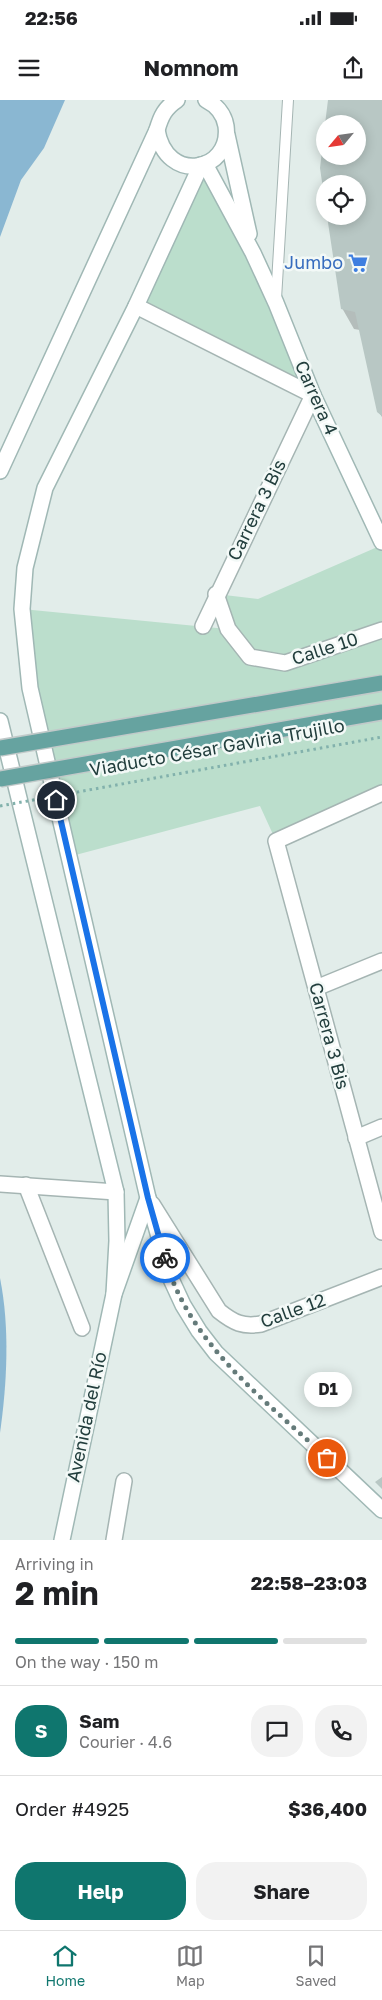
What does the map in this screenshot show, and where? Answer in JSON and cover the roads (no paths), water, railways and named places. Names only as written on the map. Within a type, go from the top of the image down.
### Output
[{"type":"main road","points":[[0,471],[157,130],[160,118],[167,107],[177,100]]},
{"type":"main road","points":[[206,100],[223,106]]},
{"type":"main road","name":"Carrera 4","points":[[223,106],[253,253]]},
{"type":"main road","points":[[157,130],[159,143],[170,158],[188,166],[203,165]]},
{"type":"main road","points":[[227,132],[220,152],[203,165],[136,306],[45,488],[25,568],[22,609],[30,688],[148,1198],[171,1280],[183,1305],[216,1353],[382,1510]]},
{"type":"main road","name":"Carrera 4","points":[[203,165],[253,253],[276,303],[313,395],[382,542]]},
{"type":"main road","points":[[136,306],[313,395]]},
{"type":"main road","name":"Carrera 3 Bis","points":[[203,626],[216,594],[313,395]]},
{"type":"main road","name":"Calle 10","points":[[216,594],[228,629],[250,657],[284,663],[382,630]]},
{"type":"main road","name":"Viaducto César Gaviria Trujillo","points":[[0,748],[382,683]]},
{"type":"main road","name":"Viaducto César Gaviria Trujillo","points":[[0,778],[382,712]]},
{"type":"main road","points":[[0,721],[116,1192],[114,1294]]},
{"type":"main road","name":"Carrera 3 Bis","points":[[382,793],[276,841],[382,1232]]},
{"type":"main road","points":[[316,988],[382,961]]},
{"type":"main road","points":[[356,1138],[382,1127]]},
{"type":"main road","points":[[1,1184],[116,1192]]},
{"type":"main road","points":[[26,1185],[82,1328]]},
{"type":"main road","points":[[114,1294],[148,1198]]},
{"type":"main road","name":"Calle 12","points":[[148,1198],[219,1311],[234,1323],[248,1326],[262,1324],[382,1277]]},
{"type":"main road","name":"Avenida del Río","points":[[62,1540],[114,1294]]},
{"type":"main road","points":[[114,1540],[124,1481]]},
{"type":"lane","points":[[276,303],[288,100]]},
{"type":"water","points":[[0,100],[65,100],[44,148],[21,180],[0,237]]},
{"type":"water","points":[[0,1278],[5,1316],[6,1356],[0,1433]]},
{"type":"place","name":"Jumbo","points":[[358,263]]},
{"type":"place","name":"D1","points":[[327,1458]]}]
